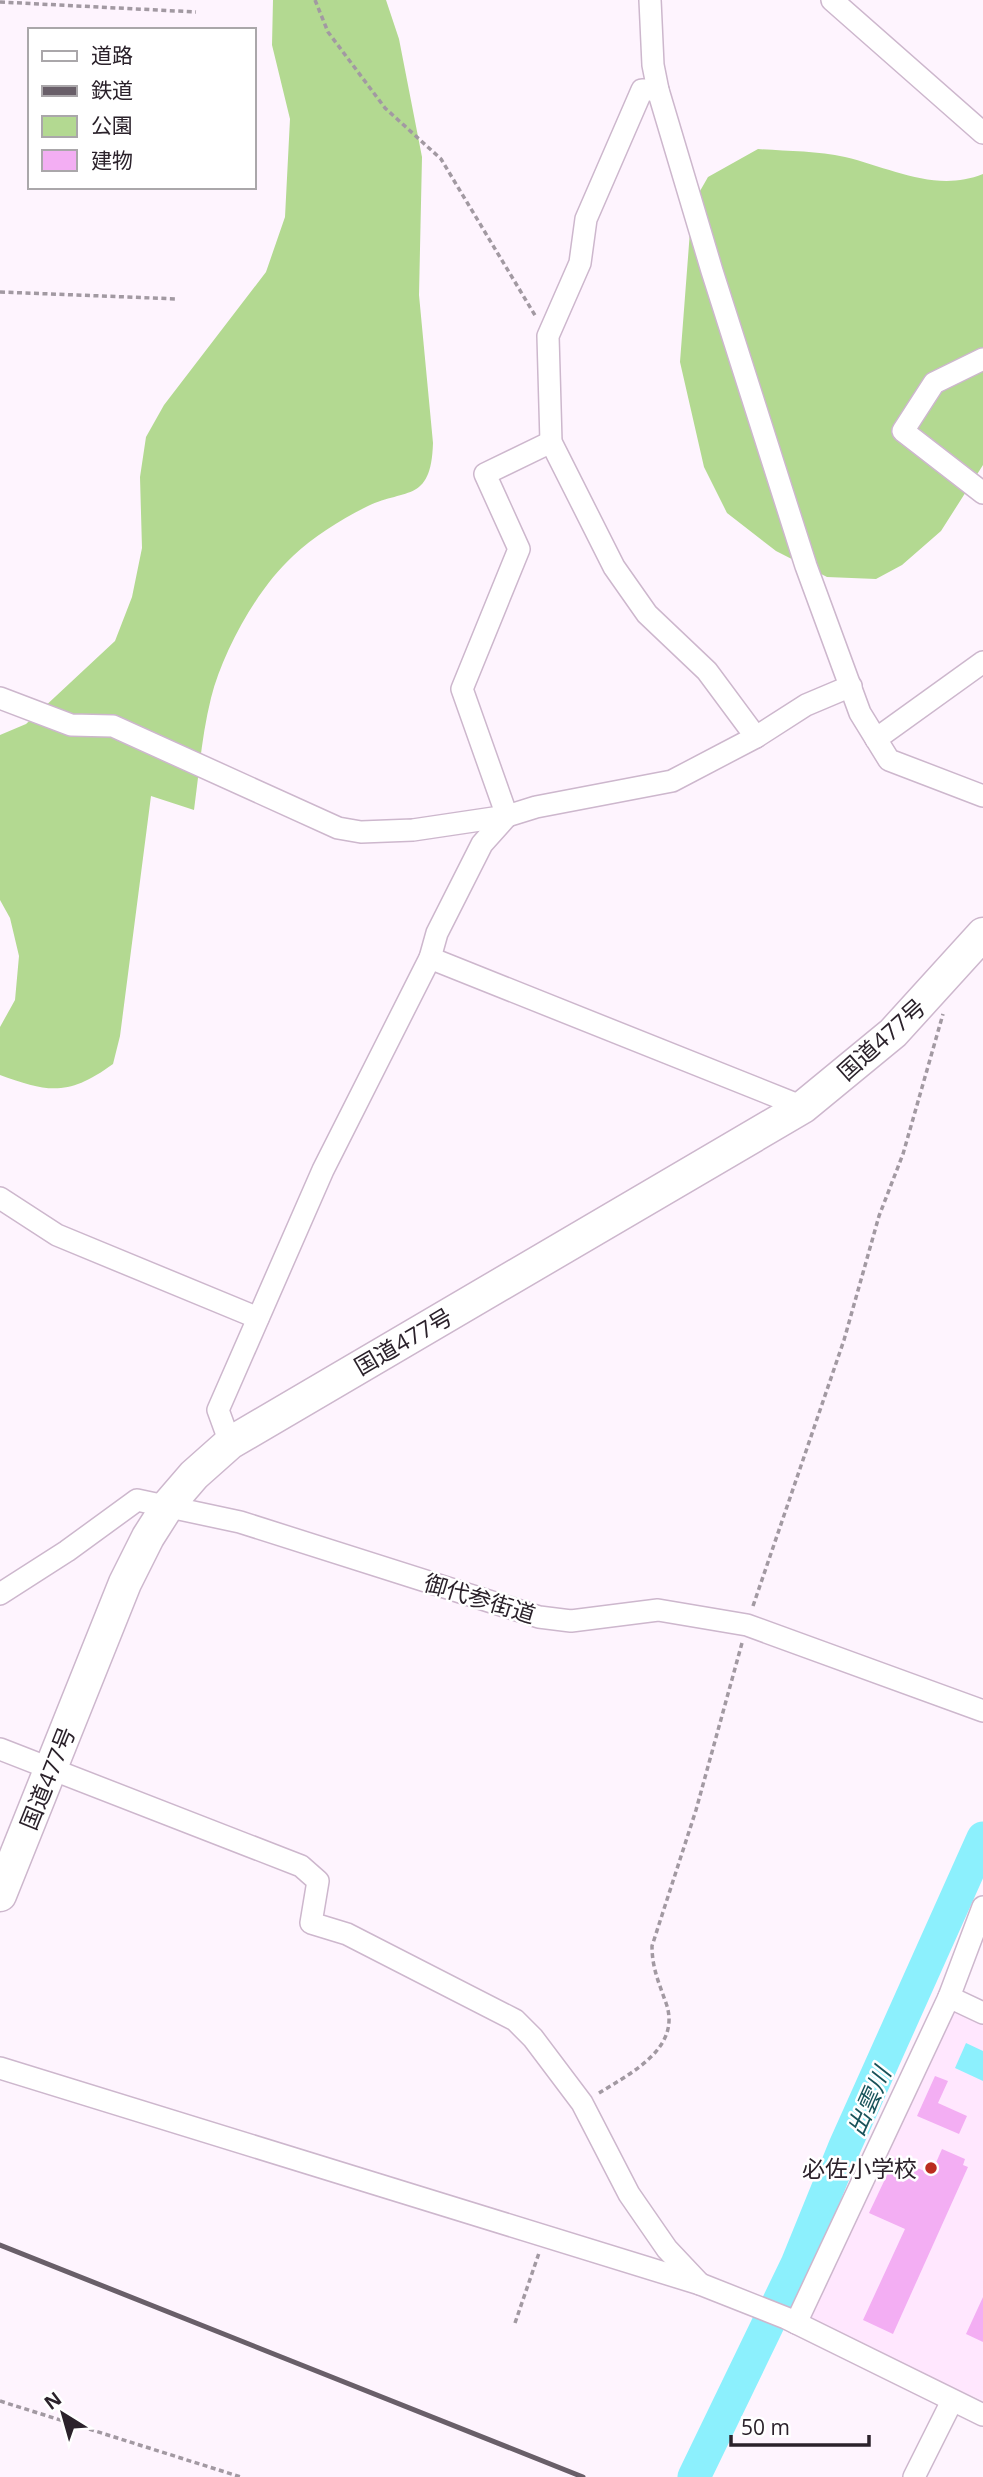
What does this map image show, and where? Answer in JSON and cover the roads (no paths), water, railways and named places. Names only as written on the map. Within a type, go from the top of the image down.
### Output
[{"type":"highway","name":"国道477号","points":[[0,1895],[125,1583],[169,1504],[194,1475],[230,1443],[803,1107],[893,1033],[935,990],[983,934]]},
{"type":"street","points":[[650,0],[653,65],[658,90],[802,553],[860,713],[889,760],[983,796]]},
{"type":"street","points":[[832,0],[983,133]]},
{"type":"street","points":[[658,90],[642,89],[586,219],[580,263],[548,336],[551,442],[614,568],[647,614],[707,671],[756,737]]},
{"type":"street","points":[[983,359],[934,383],[903,431],[983,493]]},
{"type":"street","points":[[507,817],[463,689],[519,549],[485,474],[551,442]]},
{"type":"street","points":[[876,739],[983,662]]},
{"type":"street","points":[[0,698],[71,725],[113,726],[338,828],[361,832],[413,830],[507,817],[536,807],[672,781],[756,737],[806,705],[851,686]]},
{"type":"street","points":[[230,1443],[218,1410],[323,1170],[430,958],[437,933],[482,844],[507,817]]},
{"type":"street","points":[[430,958],[803,1107]]},
{"type":"street","points":[[0,1198],[57,1235],[258,1318]]},
{"type":"street","name":"御代参街道","points":[[0,1594],[67,1551],[137,1500],[169,1504],[240,1522],[539,1617],[571,1621],[658,1610],[747,1625],[983,1711]]},
{"type":"street","points":[[0,1749],[301,1866],[318,1881],[311,1923],[347,1934],[515,2020],[533,2038],[582,2103],[629,2194],[667,2249],[700,2284]]},
{"type":"street","points":[[791,2321],[948,1997],[983,1907]]},
{"type":"street","points":[[948,1997],[983,2013]]},
{"type":"street","points":[[0,2068],[700,2284],[791,2321],[983,2415]]},
{"type":"street","points":[[914,2477],[952,2401]]},
{"type":"water","points":[[966,2043],[983,2051],[983,2081],[955,2068]]},
{"type":"waterway","name":"出雲川","points":[[694,2477],[797,2264],[845,2146],[983,1838]]},
{"type":"railway","points":[[0,2245],[583,2477]]},
{"type":"place","name":"必佐小学校","points":[[931,2168]]}]
